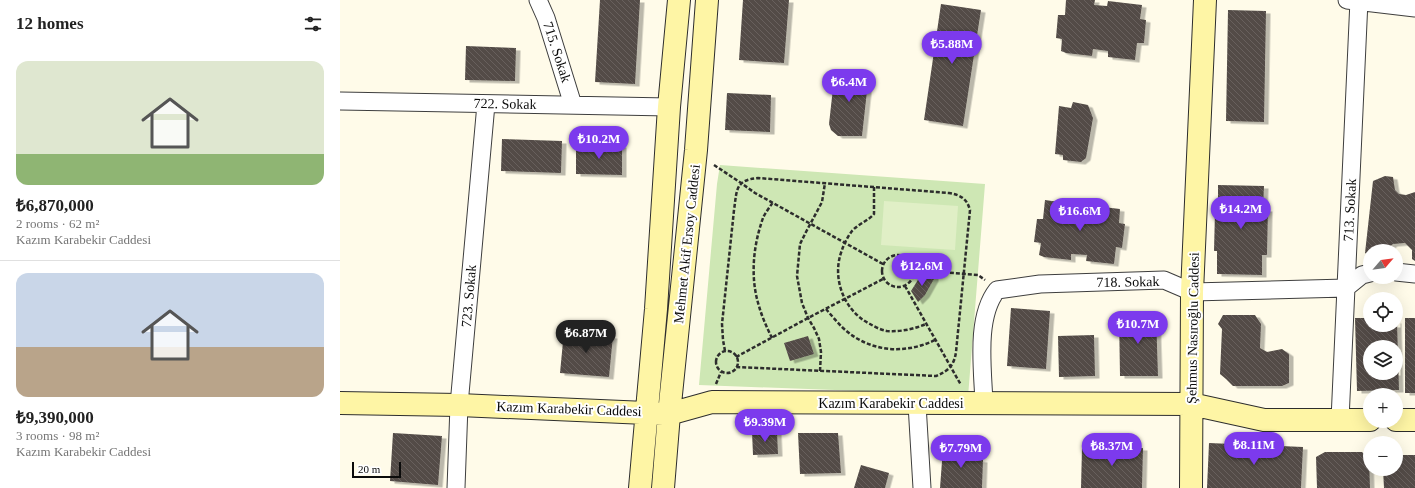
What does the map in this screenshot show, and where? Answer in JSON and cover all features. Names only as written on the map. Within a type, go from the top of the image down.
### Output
[{"type":"street","name":"715. Sokak","points":[[538,0],[546,18],[573,105]]},
{"type":"street","name":"Mehmet Akif Ersoy Caddesi","points":[[640,488],[656,309],[669,107],[679,0]]},
{"type":"street","name":"Mehmet Akif Ersoy Caddesi","points":[[663,488],[669,414],[696,150],[707,0]]},
{"type":"street","name":"Şehmus Nasıroğlu Caddesi","points":[[1191,488],[1192,292],[1205,0]]},
{"type":"street","points":[[1356,1],[1415,8]]},
{"type":"street","name":"713. Sokak","points":[[1340,420],[1356,1]]},
{"type":"street","name":"722. Sokak","points":[[340,101],[669,107]]},
{"type":"street","name":"723. Sokak","points":[[456,488],[459,405],[486,104]]},
{"type":"street","points":[[1403,273],[1415,274]]},
{"type":"street","points":[[1346,288],[1363,275]]},
{"type":"street","name":"718. Sokak","points":[[997,290],[1040,284],[1164,280],[1192,292],[1346,288]]},
{"type":"street","points":[[978,404],[982,330],[990,299],[997,290]]},
{"type":"street","name":"Kazım Karabekir Caddesi","points":[[340,403],[459,405],[669,414],[712,402],[1191,404],[1264,420],[1363,420]]},
{"type":"street","points":[[916,404],[922,488]]},
{"type":"street","points":[[1403,420],[1415,420]]},
{"type":"path","points":[[696,150],[711,163],[741,182],[755,193],[883,264]]},
{"type":"path","points":[[725,351],[723,340],[723,316],[734,210],[739,184],[741,182],[758,178],[825,183],[949,193],[957,194],[966,200],[970,210],[956,352],[955,360],[951,368],[936,376],[736,367]]},
{"type":"path","points":[[820,371],[819,339],[802,303],[797,276],[800,244],[822,202],[825,183]]},
{"type":"path","points":[[874,187],[874,214],[852,231],[845,243],[837,267],[839,282],[845,299],[856,314],[864,321],[886,331],[907,330],[926,324]]},
{"type":"path","points":[[772,338],[754,289],[753,269],[759,231],[764,216],[773,202]]},
{"type":"path","points":[[902,256],[911,262],[914,270],[911,282],[905,286],[896,288],[891,286],[883,279],[883,264],[891,257],[902,256]]},
{"type":"path","points":[[914,270],[978,275],[997,290]]},
{"type":"path","points":[[736,357],[883,279]]},
{"type":"path","points":[[905,286],[951,368],[978,404]]},
{"type":"path","points":[[826,309],[851,335],[872,346],[894,350],[904,350],[915,348],[935,340]]},
{"type":"path","points":[[725,351],[731,352],[736,357],[738,360],[734,370],[724,373],[718,369],[715,362],[721,353],[725,351]]},
{"type":"green space","points":[[720,165],[985,184],[968,397],[914,393],[699,385]]},
{"type":"green space","points":[[884,201],[958,206],[955,250],[881,245]]},
{"type":"building","points":[[600,0],[640,0],[635,84],[595,82]]},
{"type":"building","points":[[743,0],[789,0],[784,63],[739,60]]},
{"type":"building","points":[[1066,0],[1095,0],[1094,5],[1107,6],[1108,1],[1142,5],[1140,19],[1146,20],[1144,43],[1137,43],[1135,60],[1108,57],[1108,51],[1093,49],[1092,56],[1061,51],[1062,39],[1056,38],[1058,15],[1065,15]]},
{"type":"building","points":[[941,4],[981,10],[963,126],[924,120]]},
{"type":"building","points":[[1228,10],[1266,11],[1264,122],[1226,121]]},
{"type":"building","points":[[466,46],[516,48],[515,81],[465,80]]},
{"type":"building","points":[[843,70],[869,73],[862,136],[838,136],[831,130],[829,124],[834,79],[837,72]]},
{"type":"building","points":[[727,93],[771,95],[770,132],[725,130]]},
{"type":"building","points":[[1073,102],[1088,105],[1093,118],[1086,158],[1081,162],[1063,160],[1063,155],[1055,154],[1059,106],[1071,108]]},
{"type":"building","points":[[502,139],[562,141],[561,173],[501,171]]},
{"type":"building","points":[[576,144],[622,145],[622,175],[576,174]]},
{"type":"building","points":[[1385,176],[1393,177],[1395,190],[1399,194],[1406,195],[1415,192],[1415,261],[1412,259],[1412,250],[1405,243],[1366,244],[1373,181]]},
{"type":"building","points":[[1218,185],[1264,186],[1263,209],[1268,209],[1267,255],[1262,255],[1262,275],[1217,274],[1217,251],[1214,251],[1215,211],[1218,211]]},
{"type":"building","points":[[1045,200],[1073,204],[1073,209],[1086,210],[1086,205],[1120,209],[1119,223],[1125,224],[1122,248],[1116,247],[1114,264],[1086,261],[1087,255],[1071,254],[1071,260],[1044,257],[1039,255],[1041,243],[1034,242],[1037,219],[1043,219]]},
{"type":"building","points":[[921,275],[934,276],[934,279],[925,295],[918,302],[911,291]]},
{"type":"building","points":[[1011,308],[1050,311],[1046,369],[1007,366]]},
{"type":"building","points":[[1156,314],[1158,376],[1120,376],[1119,315]]},
{"type":"building","points":[[1223,315],[1255,315],[1261,324],[1260,348],[1267,352],[1282,349],[1289,354],[1289,383],[1282,386],[1233,386],[1220,374],[1222,329],[1218,324]]},
{"type":"building","points":[[1355,318],[1363,318],[1363,332],[1397,332],[1398,340],[1363,340],[1363,380],[1399,380],[1399,388],[1363,388],[1363,391],[1357,391]]},
{"type":"building","points":[[1405,318],[1415,318],[1415,393],[1405,393]]},
{"type":"building","points":[[564,331],[613,336],[609,377],[560,373]]},
{"type":"building","points":[[1094,335],[1095,376],[1059,377],[1058,336]]},
{"type":"building","points":[[808,336],[814,354],[790,361],[784,343]]},
{"type":"building","points":[[777,431],[778,454],[753,455],[752,432]]},
{"type":"building","points":[[393,433],[442,436],[438,485],[390,481]]},
{"type":"building","points":[[798,433],[838,433],[841,473],[800,474]]},
{"type":"building","points":[[1103,442],[1121,442],[1120,447],[1143,448],[1142,488],[1081,488],[1082,448],[1103,449]]},
{"type":"building","points":[[1209,443],[1303,447],[1301,488],[1207,488]]},
{"type":"building","points":[[943,448],[978,450],[977,459],[983,460],[982,488],[940,488]]},
{"type":"building","points":[[1325,452],[1362,452],[1363,476],[1370,476],[1370,488],[1317,488],[1316,457]]},
{"type":"building","points":[[1403,455],[1415,455],[1415,488],[1384,488],[1383,476],[1403,476]]},
{"type":"building","points":[[861,465],[889,473],[885,488],[854,488]]}]
